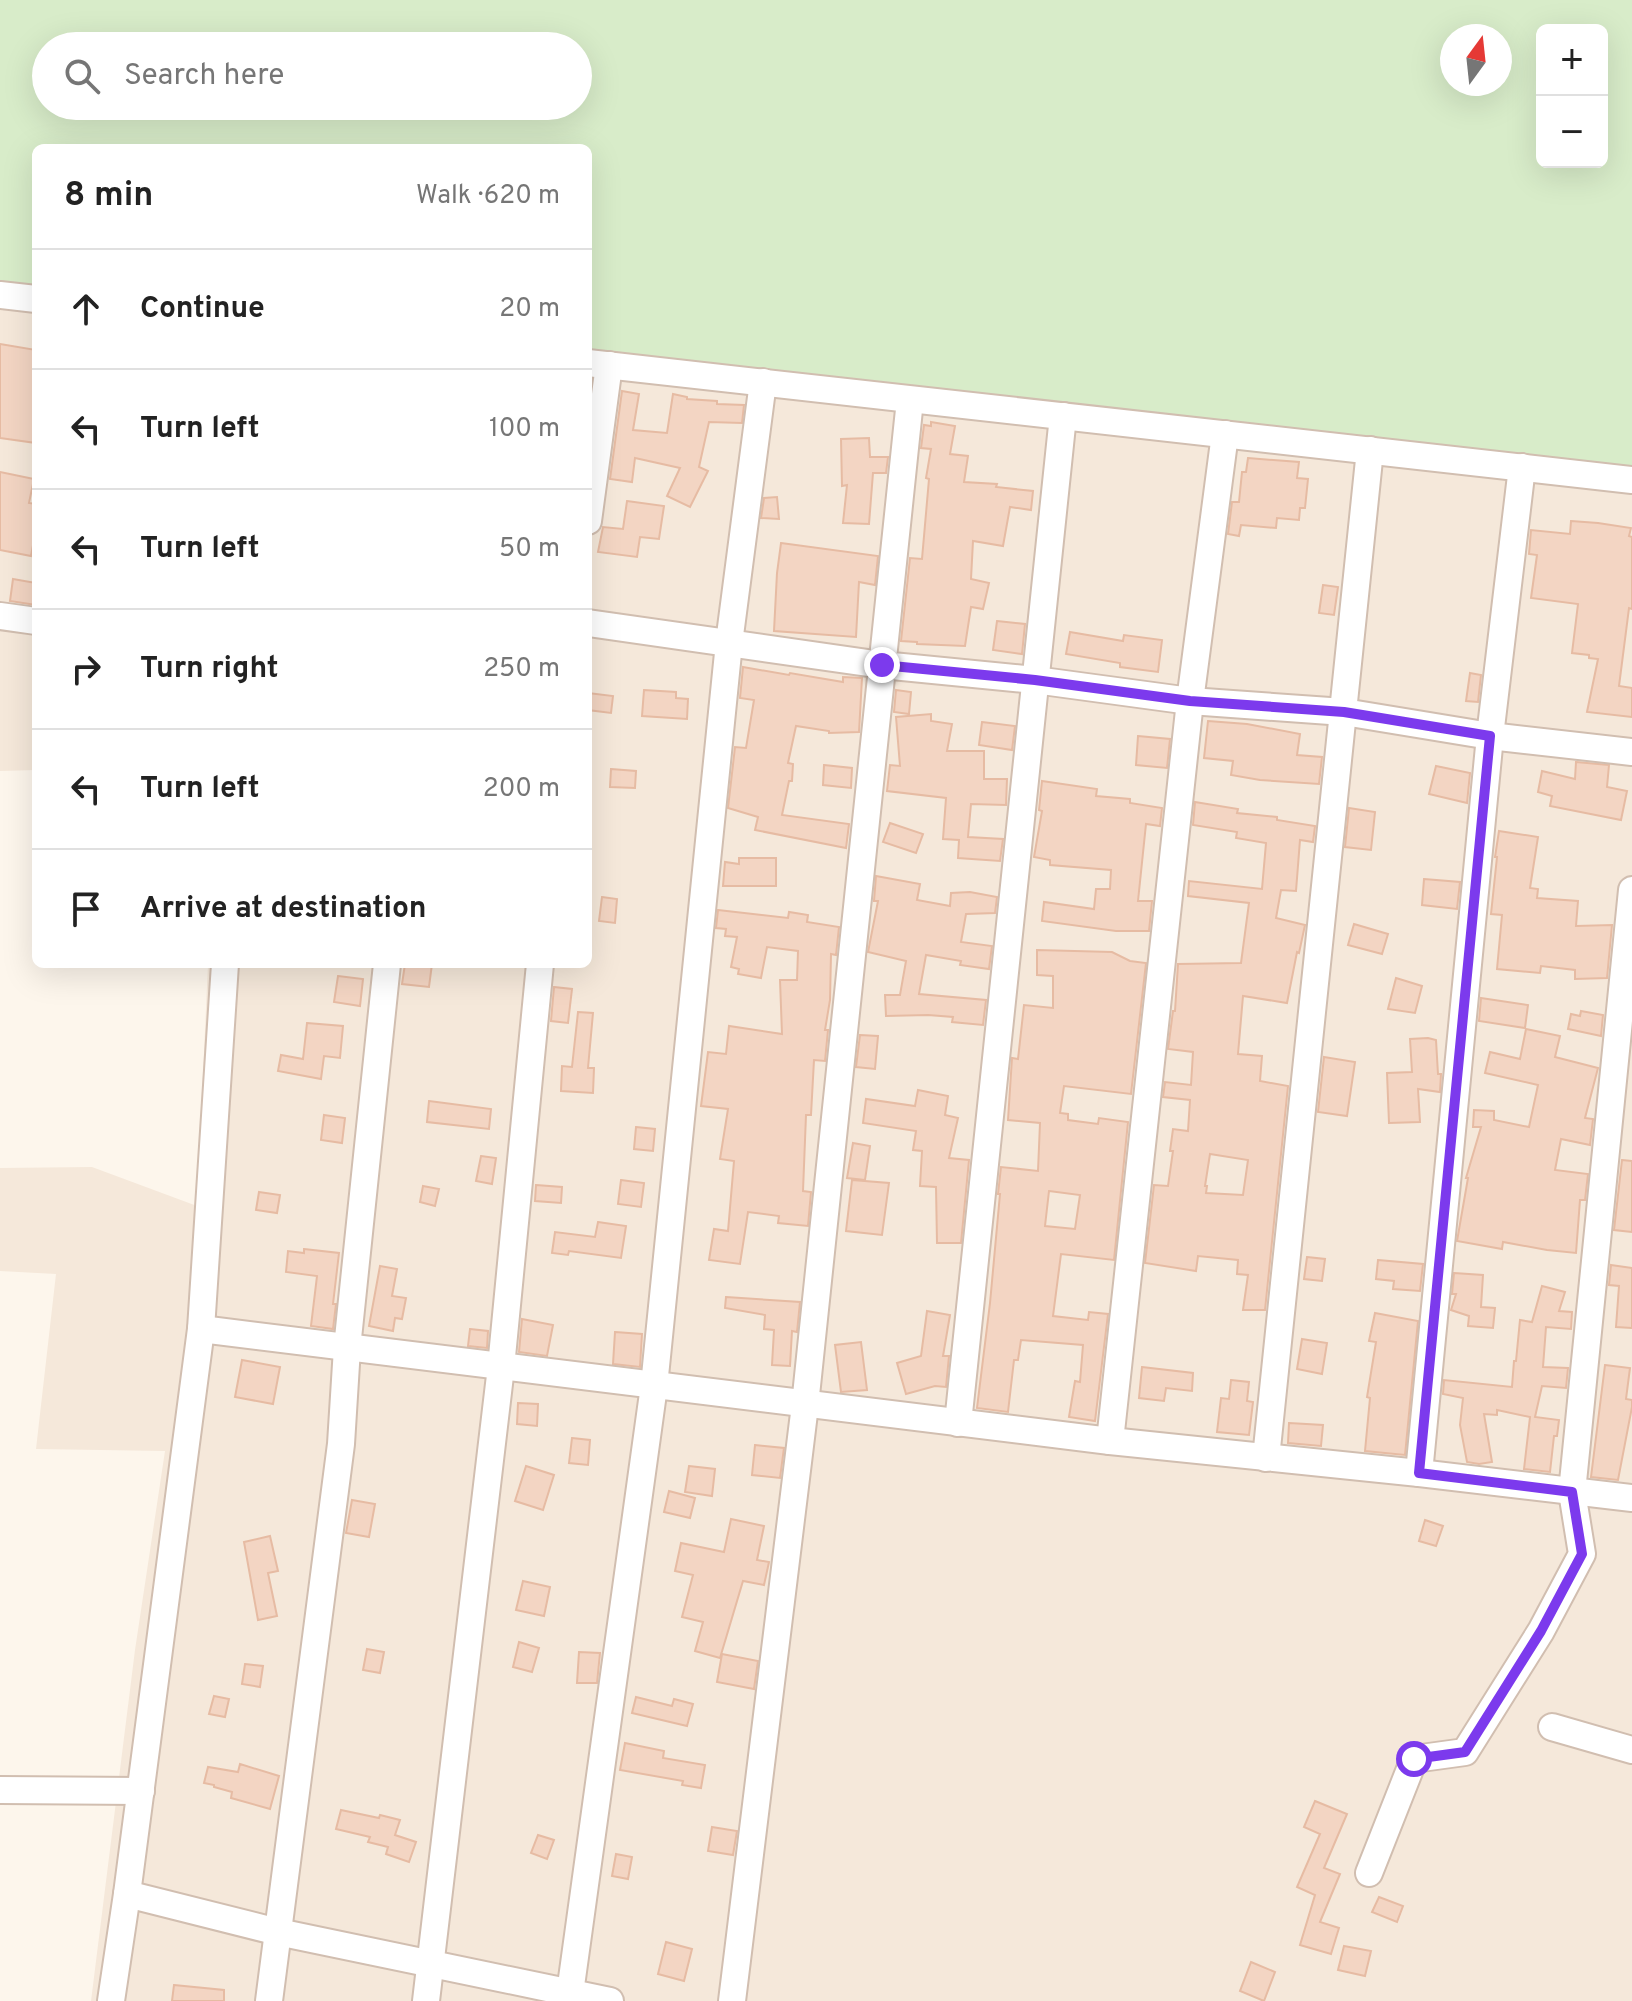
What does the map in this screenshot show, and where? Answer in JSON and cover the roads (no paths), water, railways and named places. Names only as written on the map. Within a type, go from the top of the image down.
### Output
[{"type":"street","points":[[0,295],[32,299]]},
{"type":"street","points":[[592,464],[599,364],[1632,480]]},
{"type":"street","points":[[570,1993],[654,1386],[729,643],[763,382]]},
{"type":"street","points":[[732,2001],[805,1405],[910,400]]},
{"type":"street","points":[[958,1423],[1063,416]]},
{"type":"street","points":[[1110,1441],[1190,701],[1225,434]]},
{"type":"street","points":[[1266,1458],[1370,450]]},
{"type":"street","points":[[1419,1473],[1490,736],[1522,467]]},
{"type":"street","points":[[0,616],[32,620]]},
{"type":"street","points":[[592,624],[882,665],[1035,680],[1190,701],[1344,712],[1490,736],[1632,752]]},
{"type":"street","points":[[1369,1873],[1414,1759],[1465,1752],[1541,1631],[1582,1554],[1572,1492],[1632,890]]},
{"type":"street","points":[[111,2001],[201,1329],[225,968]]},
{"type":"street","points":[[269,2001],[341,1444],[347,1348],[387,968]]},
{"type":"street","points":[[426,2001],[501,1367],[540,968]]},
{"type":"street","points":[[201,1329],[805,1405],[1632,1498]]},
{"type":"street","points":[[1552,1727],[1632,1750]]},
{"type":"street","points":[[0,1790],[141,1791]]},
{"type":"street","points":[[127,1894],[278,1932],[610,2001]]}]
